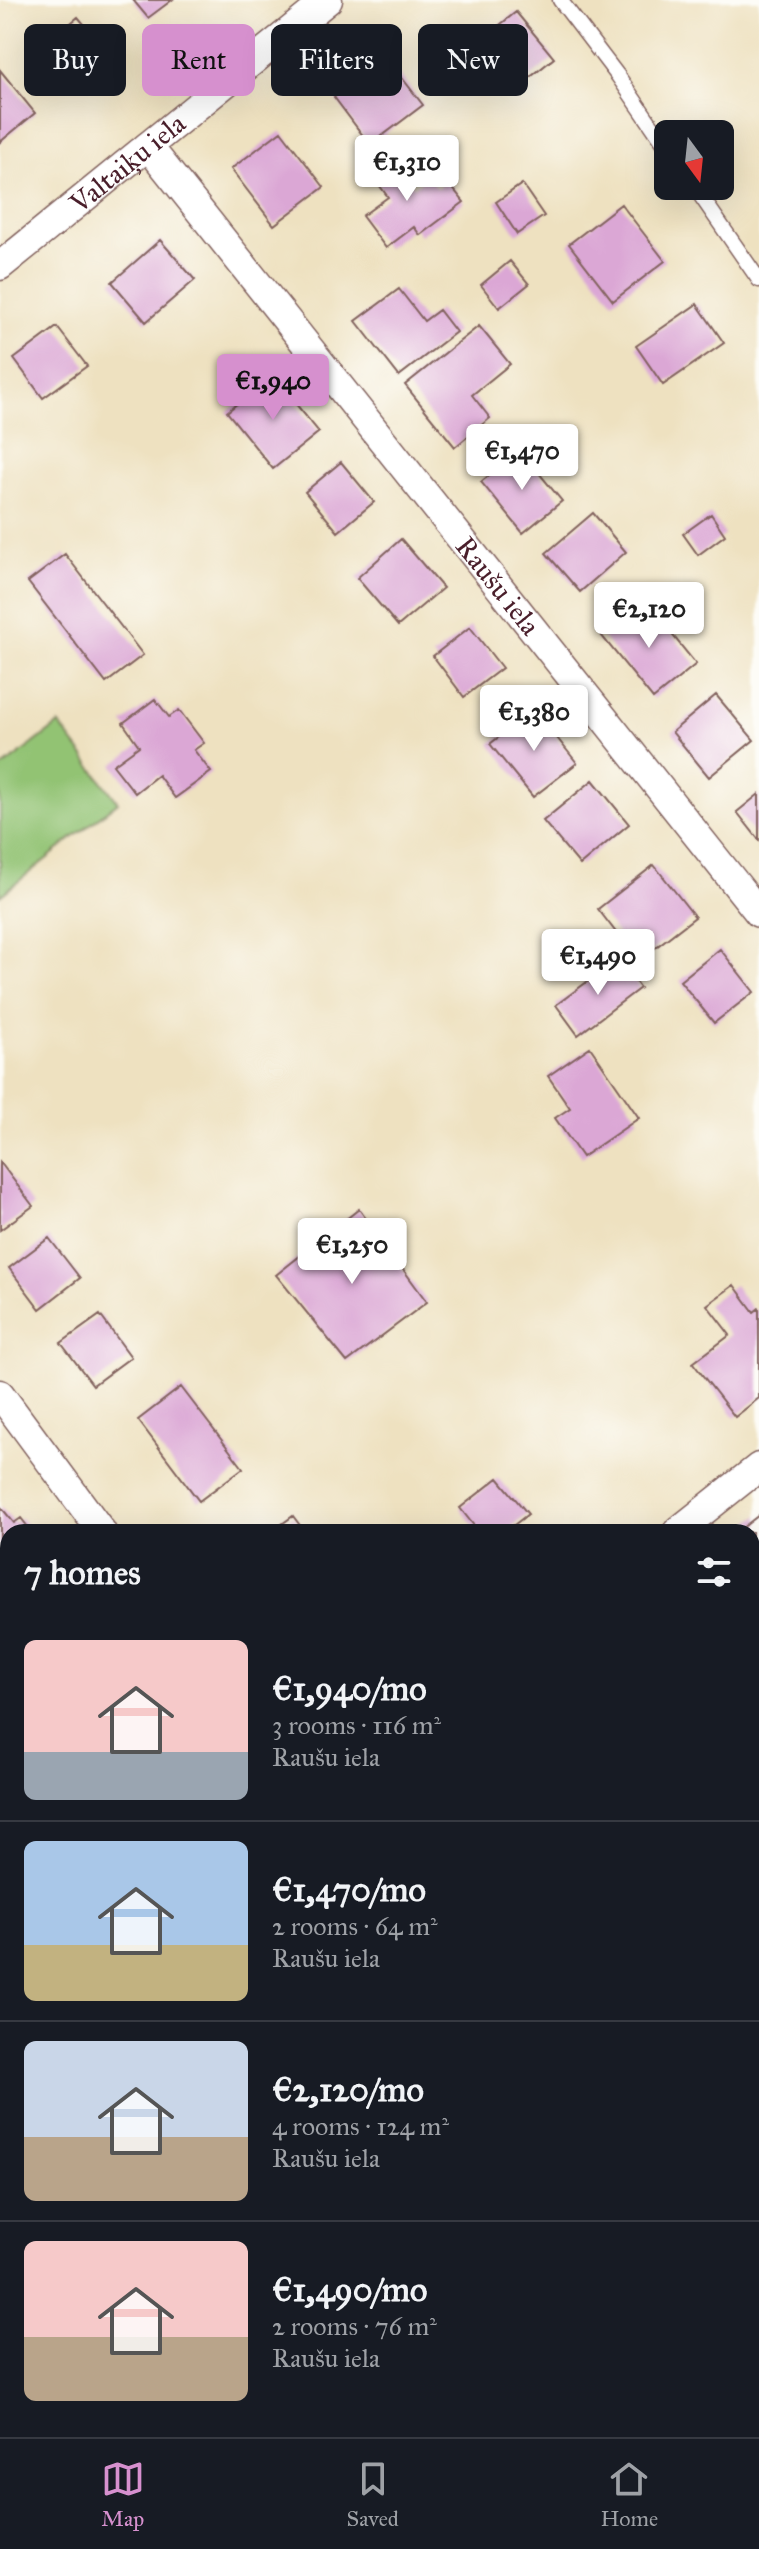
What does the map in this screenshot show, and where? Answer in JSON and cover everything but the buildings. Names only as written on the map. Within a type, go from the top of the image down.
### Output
[{"type":"street","name":"Valtaiķu iela","points":[[0,266],[328,0]]},
{"type":"street","name":"Raušu iela","points":[[148,146],[759,913]]},
{"type":"street","points":[[0,1394],[96,1524]]},
{"type":"street","points":[[687,1524],[759,1467]]},
{"type":"lane","points":[[560,0],[654,129]]},
{"type":"lane","points":[[704,200],[759,280]]},
{"type":"green space","points":[[59,724],[118,802],[0,896],[0,769]]}]
